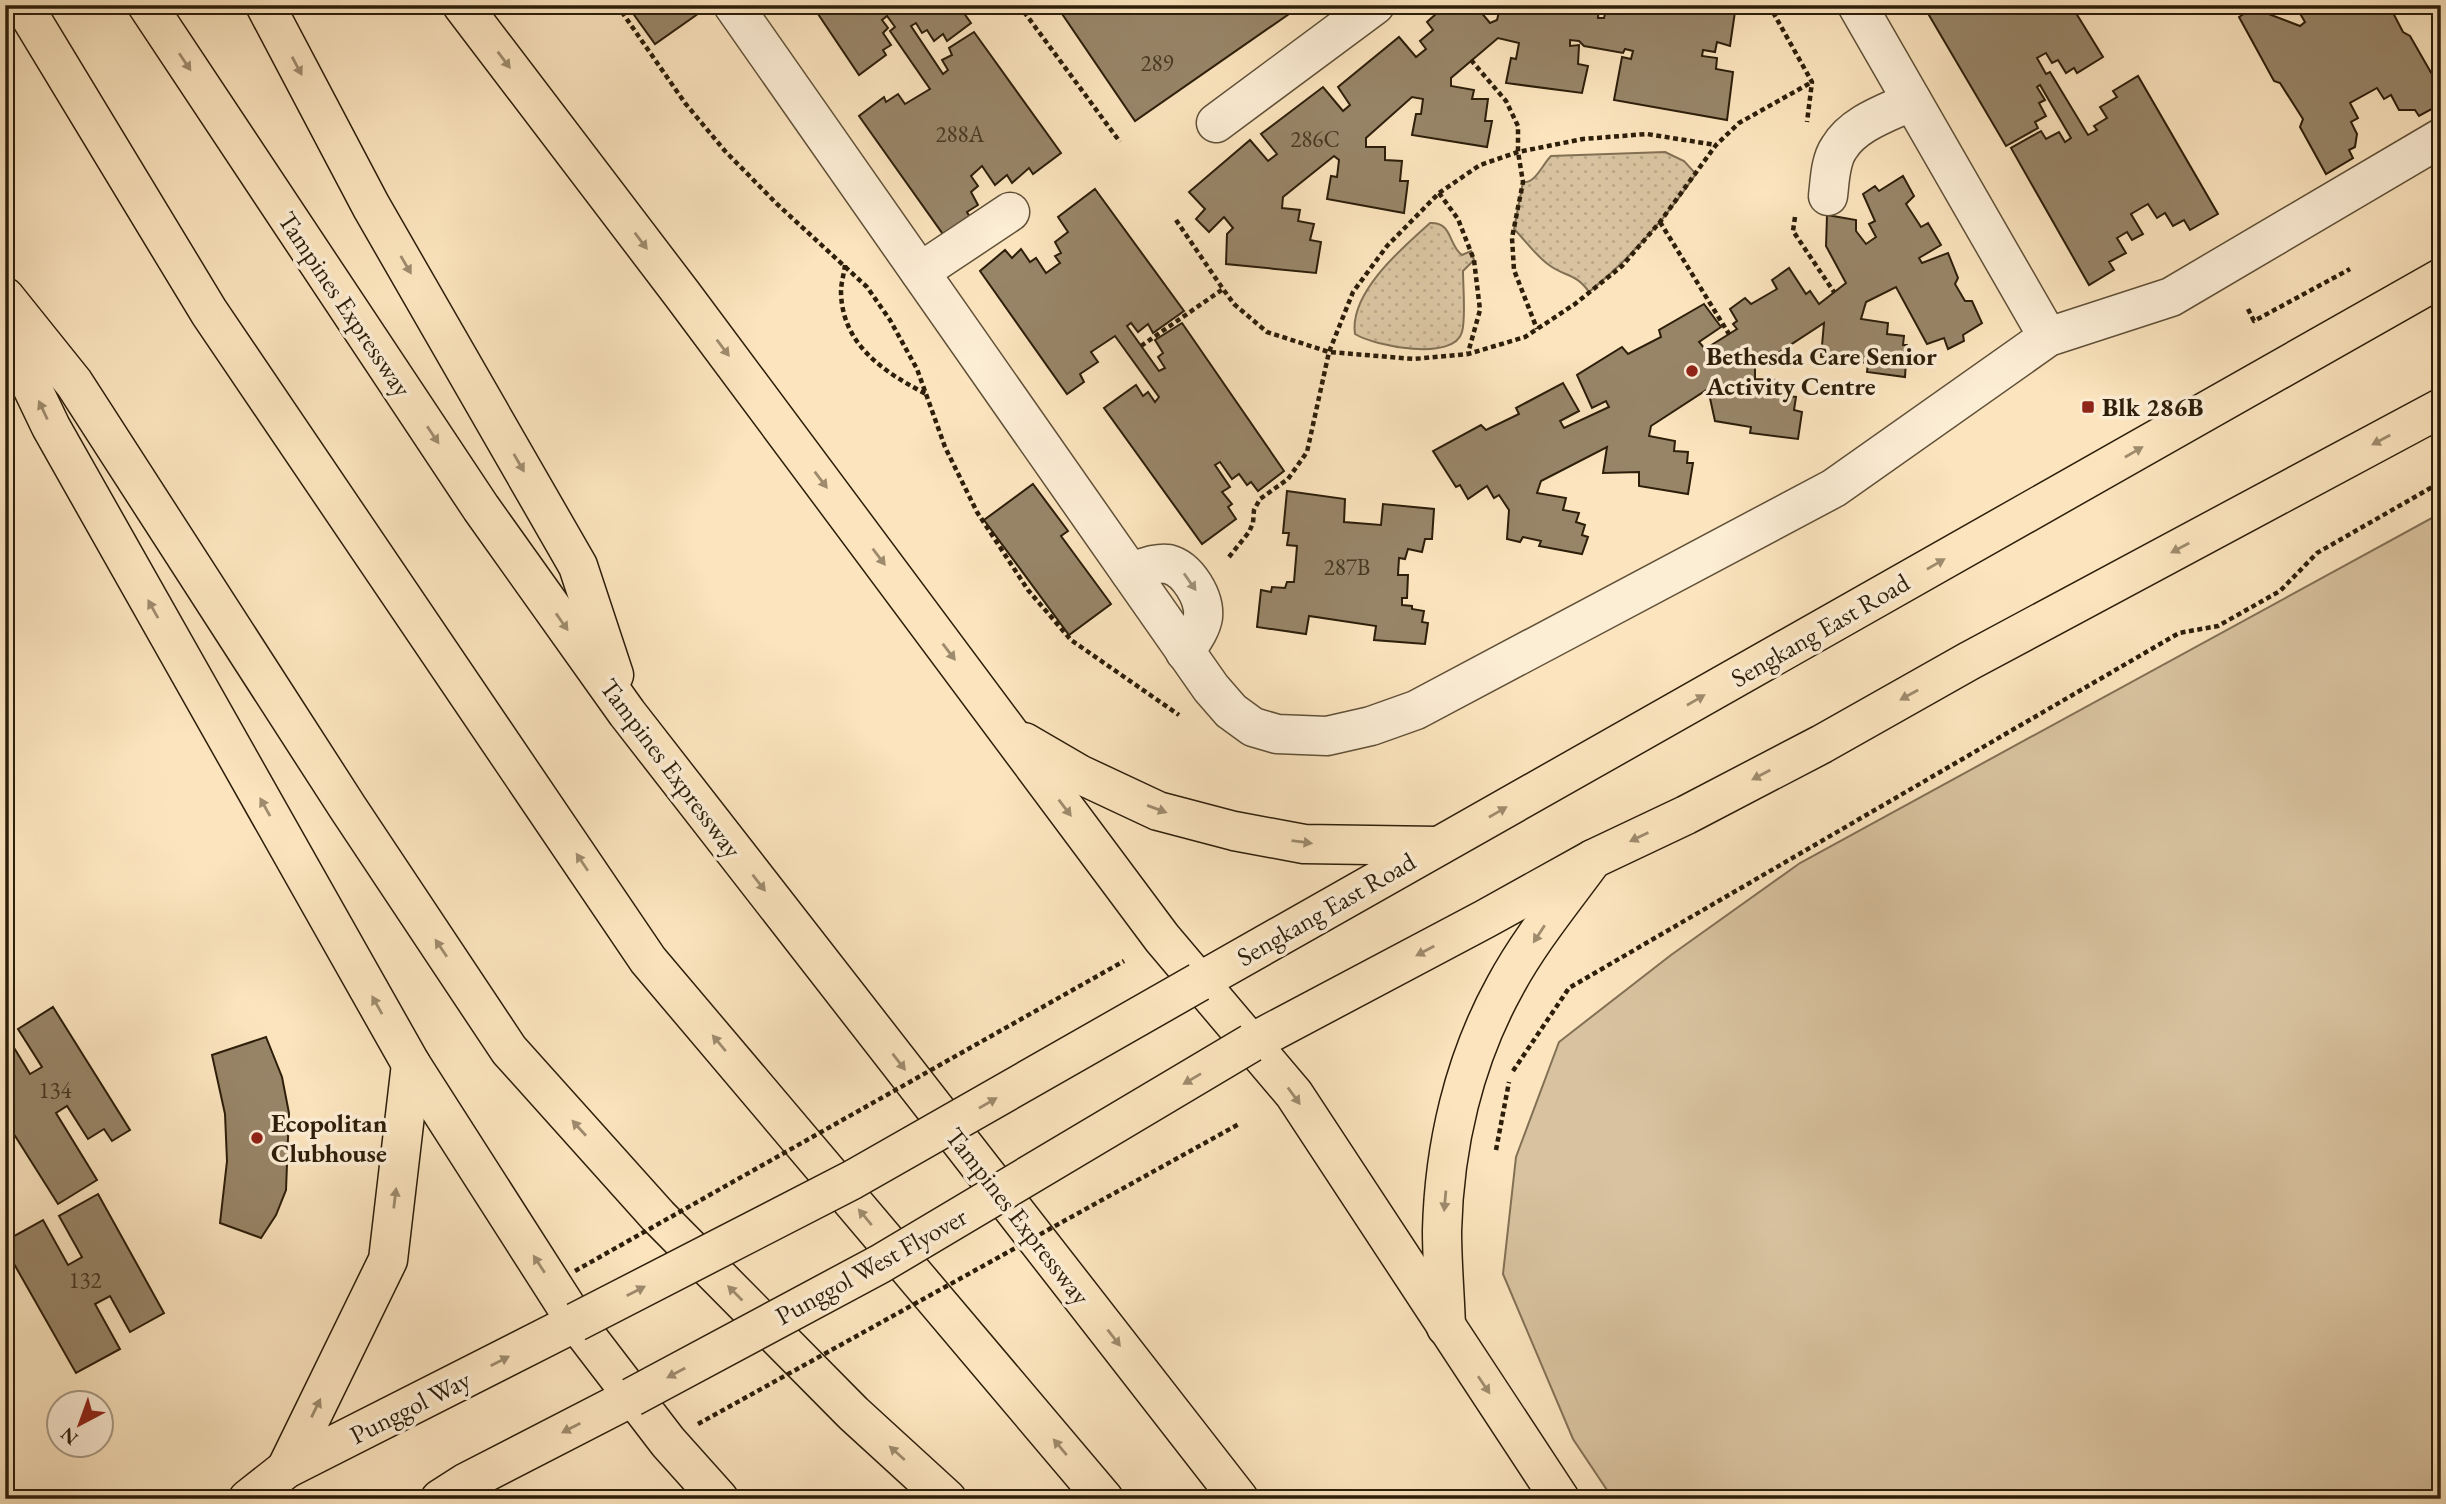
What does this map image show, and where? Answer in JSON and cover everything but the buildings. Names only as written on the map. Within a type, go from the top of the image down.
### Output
[{"type":"main road","points":[[23,5],[209,312],[648,960],[1104,1499]]},
{"type":"main road","name":"Tampines Expressway","points":[[147,5],[481,508],[626,713],[1239,1499]]},
{"type":"main road","points":[[265,5],[372,206],[579,566],[626,713]]},
{"type":"main road","points":[[462,5],[690,304],[1161,938],[1294,1094],[1560,1499]]},
{"type":"main road","name":"Sengkang East Road","points":[[1199,982],[2441,278]]},
{"type":"main road","points":[[5,298],[74,383],[348,808],[509,1050],[658,1216],[853,1413],[947,1499]]},
{"type":"main road","points":[[5,331],[51,427],[411,1065],[576,1322],[668,1442],[719,1499]]},
{"type":"main road","points":[[1251,1044],[1593,859],[1822,744],[1969,661],[2441,408]]},
{"type":"main road","points":[[1010,733],[1079,774],[1158,811],[1234,831],[1304,844],[1438,846]]},
{"type":"main road","points":[[1446,1328],[1442,1230],[1451,1133],[1472,1057],[1505,985],[1593,859]]},
{"type":"main road","points":[[576,1322],[852,1180],[1199,982]]},
{"type":"main road","name":"Punggol West Flyover","points":[[632,1397],[880,1264],[1251,1044]]},
{"type":"main road","points":[[286,1469],[388,1260],[411,1065]]},
{"type":"main road","name":"Punggol Way","points":[[248,1499],[286,1469],[576,1322]]},
{"type":"main road","points":[[439,1499],[632,1397]]},
{"type":"lane","points":[[733,5],[1130,572],[1167,564],[1181,570],[1192,583],[1201,600],[1203,616],[1200,627],[1185,652],[1210,688],[1231,711],[1252,727],[1276,734],[1327,736],[1371,726],[1416,710],[1834,488],[2048,337],[2171,297],[2441,138]]},
{"type":"lane","points":[[1830,5],[1835,13],[1850,21],[1863,16],[2048,337]]},
{"type":"lane","points":[[1216,123],[1353,11]]},
{"type":"lane","points":[[1828,196],[1832,166],[1838,148],[1855,130],[1912,102]]},
{"type":"lane","points":[[920,272],[1010,212]]},
{"type":"path","points":[[617,5],[685,103],[725,151],[777,204],[867,287],[890,320],[917,369],[945,447],[977,512],[1028,590],[1070,639],[1181,716]]},
{"type":"path","points":[[1019,5],[1120,142]]},
{"type":"path","points":[[1471,60],[1506,101],[1518,126],[1518,152],[1523,182],[1512,238],[1514,270],[1537,329]]},
{"type":"path","points":[[1176,220],[1234,304],[1267,332],[1329,352],[1414,359],[1468,354],[1525,337],[1575,304],[1622,265],[1660,222],[1716,145],[1739,123],[1812,82]]},
{"type":"path","points":[[1229,557],[1249,532],[1254,510],[1260,499],[1288,479],[1307,452],[1329,352],[1353,292],[1387,246],[1439,193],[1480,165],[1518,152],[1583,139],[1647,134],[1716,145]]},
{"type":"path","points":[[1439,193],[1458,219],[1474,260],[1480,310],[1468,354]]},
{"type":"path","points":[[1660,222],[1729,334]]},
{"type":"path","points":[[845,265],[841,291],[844,315],[861,348],[890,375],[927,394]]},
{"type":"path","points":[[2248,309],[2254,321],[2350,269]]},
{"type":"path","points":[[1141,346],[1223,289]]},
{"type":"path","points":[[1496,1150],[1511,1074],[1569,988],[2179,633],[2218,626],[2280,591],[2317,553],[2441,482]]},
{"type":"path","points":[[575,1270],[1124,961]]},
{"type":"path","points":[[698,1424],[1239,1124]]},
{"type":"shaded area","points":[[1665,152],[1684,161],[1696,174],[1647,237],[1589,292],[1580,281],[1544,261],[1514,229],[1523,182],[1535,177],[1551,156]]},
{"type":"shaded area","points":[[1430,223],[1443,226],[1458,251],[1462,255],[1471,251],[1474,260],[1463,271],[1463,326],[1456,341],[1445,347],[1413,349],[1379,343],[1355,334],[1355,318],[1369,287],[1392,258]]},
{"type":"shaded area","points":[[2441,513],[2441,1499],[1613,1499],[1573,1439],[1503,1274],[1516,1157],[1559,1042],[1671,955],[1800,863]]},
{"type":"place","name":"Bethesda Care Senior Activity Centre","points":[[1692,371]]},
{"type":"place","name":"Blk 286B","points":[[2088,407]]},
{"type":"place","name":"Ecopolitan Clubhouse","points":[[257,1138]]}]
